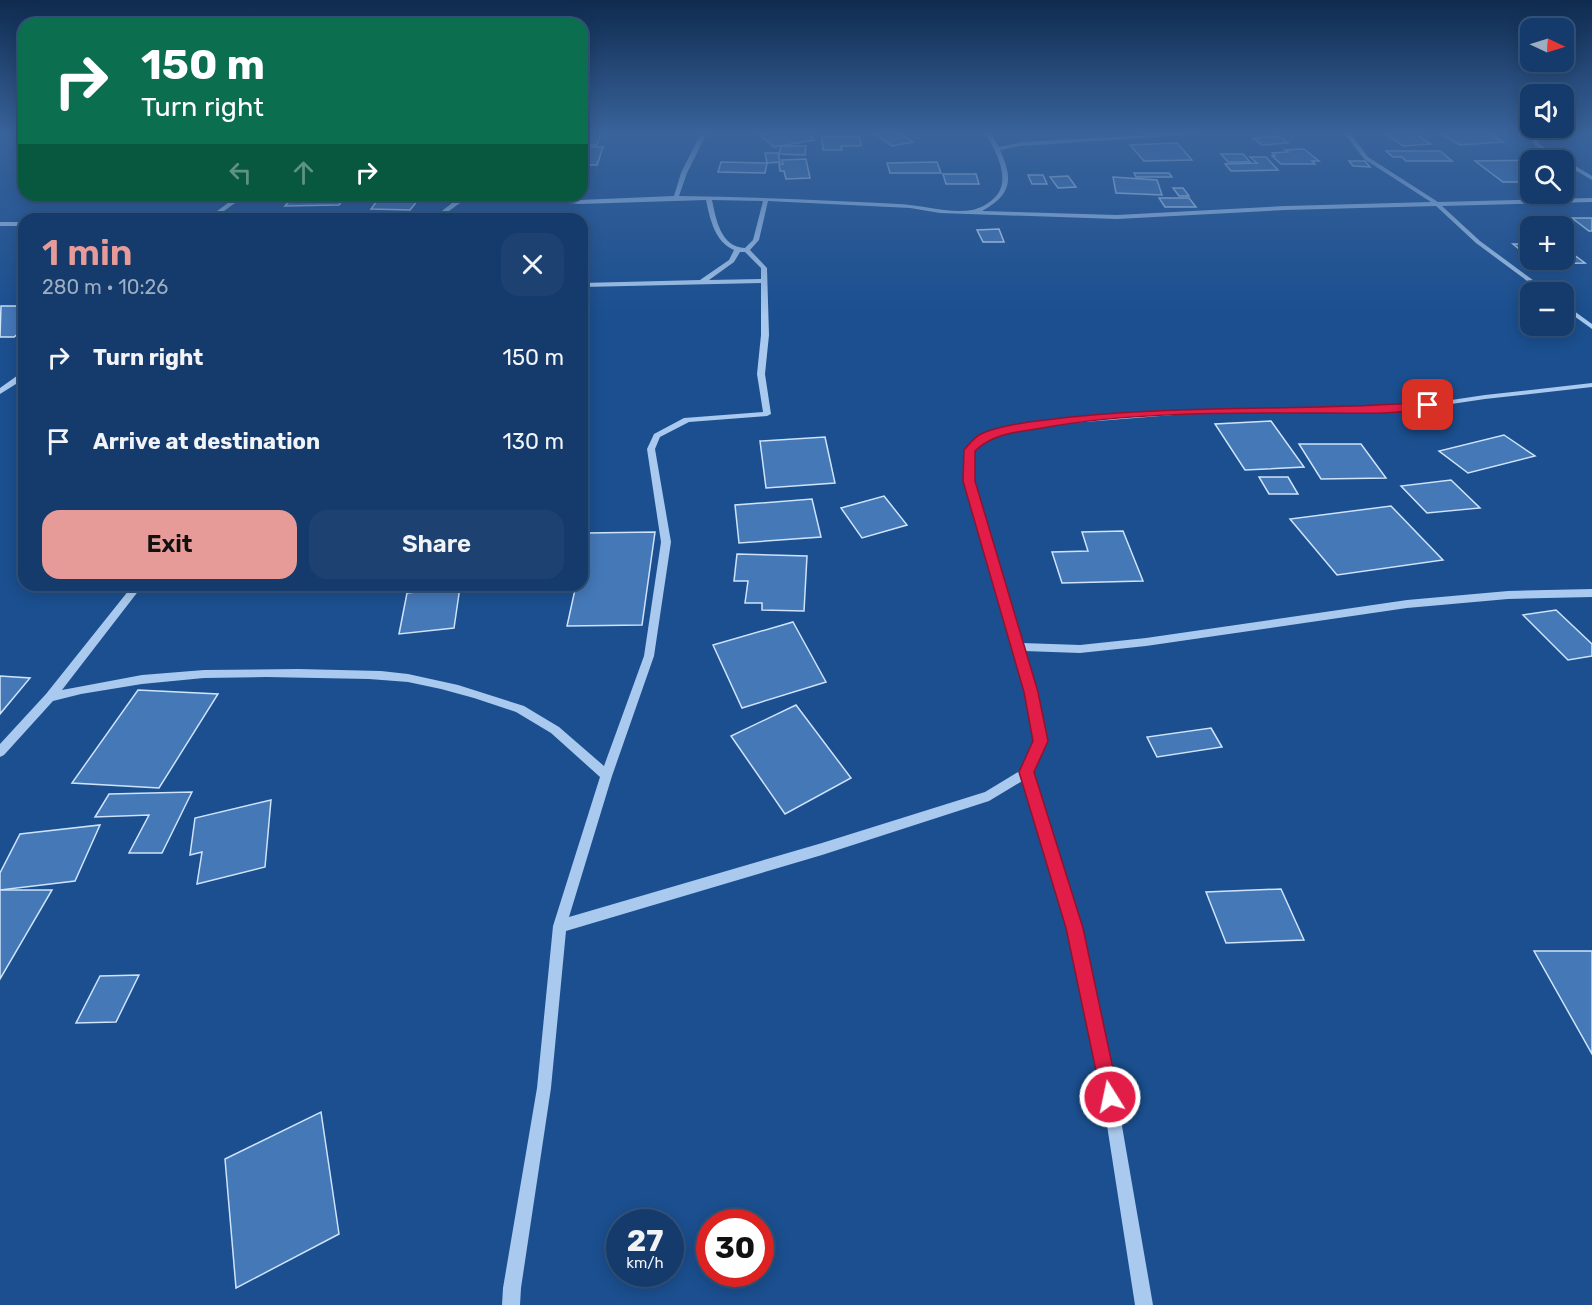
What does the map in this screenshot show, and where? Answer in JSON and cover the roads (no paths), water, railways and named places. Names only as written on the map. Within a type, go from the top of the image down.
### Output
[{"type":"street","points":[[676,198],[677,194]]},
{"type":"street","points":[[976,212],[997,199],[1001,194]]},
{"type":"street","points":[[1421,194],[1437,204],[1478,242],[1532,282]]},
{"type":"street","points":[[560,201],[676,198],[766,199],[976,212],[1117,217],[1285,208],[1592,200]]},
{"type":"street","points":[[511,1305],[544,1088],[560,926],[606,776],[649,656],[666,542],[651,449],[657,436],[687,420],[767,414],[761,374],[765,335],[764,268],[742,251],[726,244],[716,226],[709,198]]},
{"type":"street","points":[[702,282],[732,261],[756,240],[766,199]]},
{"type":"street","points":[[997,199],[1008,213]]},
{"type":"street","points":[[218,213],[234,201]]},
{"type":"street","points":[[443,213],[455,201]]},
{"type":"street","points":[[0,224],[18,224]]},
{"type":"street","points":[[588,285],[765,281]]},
{"type":"street","points":[[1574,313],[1592,327]]},
{"type":"street","points":[[0,393],[18,380]]},
{"type":"street","points":[[560,926],[822,849],[989,796],[1027,772],[1041,741],[1018,647],[969,481],[970,450],[982,437],[1027,426],[1145,414],[1411,408],[1592,385]]},
{"type":"street","points":[[0,752],[50,697],[133,591]]},
{"type":"street","points":[[1018,647],[1080,649],[1146,642],[1407,604],[1508,595],[1592,593]]},
{"type":"street","points":[[50,697],[88,687],[169,675],[239,672],[394,676],[432,682],[522,710],[558,732],[606,776]]},
{"type":"street","points":[[1027,772],[1074,928],[1106,1074],[1144,1305]]}]
